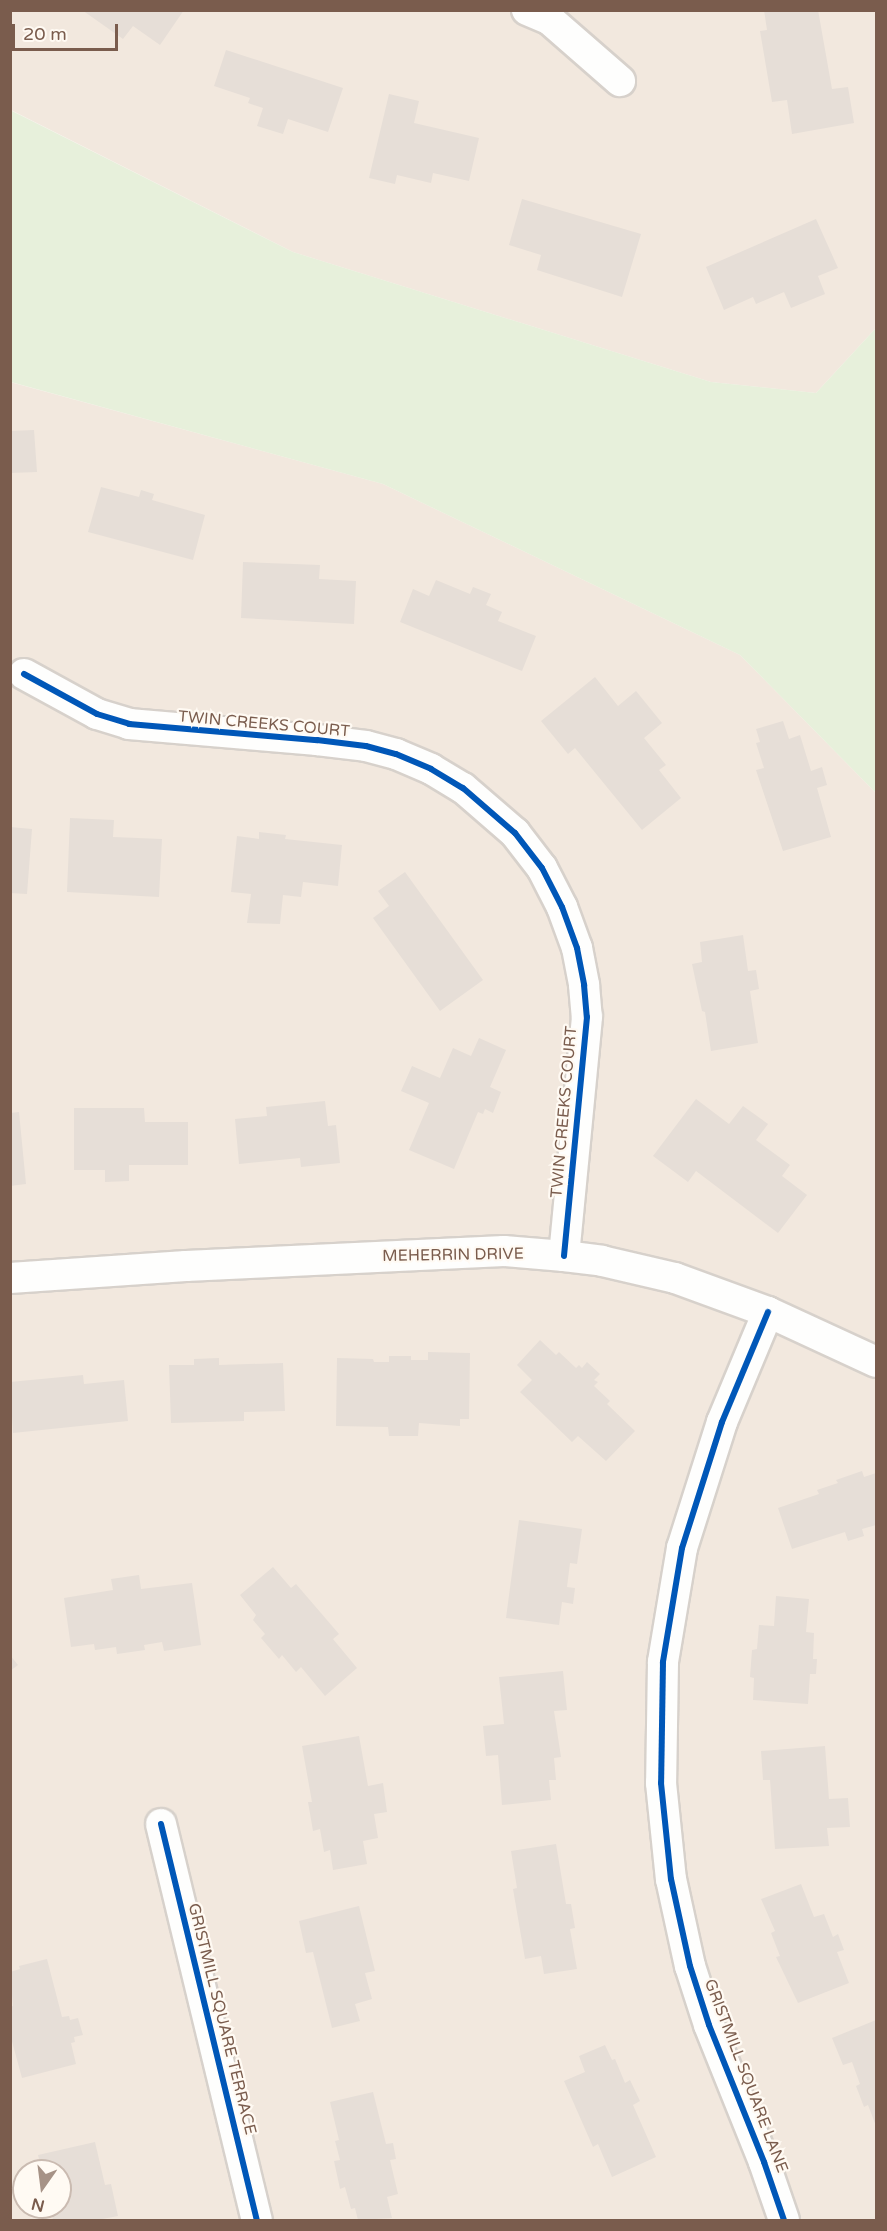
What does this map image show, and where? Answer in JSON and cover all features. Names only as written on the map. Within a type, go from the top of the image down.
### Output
[{"type":"street","points":[[527,10],[550,20],[620,81]]},
{"type":"street","name":"TWIN CREEKS COURT","points":[[24,674],[97,714],[129,724],[317,740],[366,746],[396,754],[431,769],[463,788],[515,833],[542,868],[562,907],[577,948],[584,985],[587,1017],[564,1256]]},
{"type":"street","name":"MEHERRIN DRIVE","points":[[10,1278],[186,1266],[493,1251],[564,1256],[602,1261],[675,1278],[768,1312],[876,1362]]},
{"type":"street","name":"GRISTMILL SQUARE LANE","points":[[768,1312],[722,1422],[682,1548],[663,1662],[661,1783],[672,1879],[690,1966],[709,2025],[764,2162],[784,2220]]},
{"type":"street","name":"GRISTMILL SQUARE TERRACE","points":[[160,1824],[257,2220]]},
{"type":"shaded area","points":[[10,11],[876,11],[876,328],[816,393],[711,382],[293,252],[11,110]]},
{"type":"shaded area","points":[[10,382],[383,484],[740,655],[876,793],[876,2220],[11,2220]]},
{"type":"green space","points":[[10,110],[293,252],[711,382],[816,393],[876,328],[876,793],[740,655],[383,484],[11,382]]},
{"type":"building","points":[[82,10],[184,10],[160,45],[133,26],[123,39]]},
{"type":"building","points":[[764,10],[818,10],[832,89],[848,87],[854,123],[792,134],[787,100],[772,102],[760,31],[767,30]]},
{"type":"building","points":[[226,50],[343,88],[328,132],[288,119],[283,134],[257,126],[263,108],[248,103],[250,98],[214,86]]},
{"type":"building","points":[[389,94],[419,101],[414,123],[479,138],[469,181],[433,173],[431,183],[397,175],[395,184],[369,178]]},
{"type":"building","points":[[522,199],[641,234],[622,297],[537,270],[541,255],[509,245]]},
{"type":"building","points":[[816,219],[838,268],[818,276],[825,294],[791,308],[784,292],[756,304],[753,297],[724,310],[706,267]]},
{"type":"building","points":[[34,430],[37,472],[10,473],[10,431]]},
{"type":"building","points":[[101,487],[139,497],[141,490],[154,494],[152,500],[205,515],[193,560],[88,532]]},
{"type":"building","points":[[243,562],[320,565],[319,579],[356,581],[354,624],[241,618]]},
{"type":"building","points":[[436,580],[470,594],[473,587],[491,594],[486,605],[502,612],[498,621],[536,636],[522,671],[400,622],[413,589],[429,596]]},
{"type":"building","points":[[595,677],[618,706],[636,691],[662,723],[644,738],[666,765],[659,770],[681,798],[642,830],[575,748],[568,754],[541,721]]},
{"type":"building","points":[[783,721],[789,739],[800,735],[811,771],[822,767],[827,785],[817,788],[831,837],[783,851],[756,770],[764,768],[756,743],[760,742],[756,729]]},
{"type":"building","points":[[70,818],[114,820],[113,837],[162,839],[159,897],[67,892]]},
{"type":"building","points":[[10,827],[32,829],[27,894],[10,893]]},
{"type":"building","points":[[259,832],[286,835],[285,839],[342,845],[338,886],[303,882],[301,897],[283,895],[280,924],[247,923],[251,894],[231,892],[237,836],[259,839]]},
{"type":"building","points":[[405,872],[483,980],[440,1011],[373,918],[389,906],[378,891]]},
{"type":"building","points":[[743,935],[748,971],[756,970],[759,989],[750,991],[758,1043],[711,1051],[705,1012],[702,1011],[692,964],[702,962],[700,942]]},
{"type":"building","points":[[479,1038],[506,1050],[490,1087],[501,1092],[493,1113],[485,1109],[483,1114],[478,1112],[454,1169],[409,1150],[429,1103],[401,1091],[412,1066],[440,1078],[453,1048],[471,1056]]},
{"type":"building","points":[[696,1099],[729,1124],[743,1106],[768,1124],[756,1140],[790,1165],[782,1176],[807,1195],[778,1233],[696,1171],[688,1182],[653,1156]]},
{"type":"building","points":[[325,1101],[328,1126],[336,1125],[340,1163],[301,1167],[300,1158],[239,1164],[235,1119],[267,1116],[266,1107]]},
{"type":"building","points":[[74,1108],[144,1108],[145,1122],[188,1122],[188,1165],[129,1165],[129,1181],[105,1182],[105,1170],[74,1170]]},
{"type":"building","points":[[19,1112],[26,1184],[10,1186],[10,1113]]},
{"type":"building","points":[[540,1340],[556,1355],[559,1352],[576,1368],[579,1365],[582,1368],[587,1362],[600,1374],[594,1380],[598,1382],[594,1386],[610,1401],[607,1404],[635,1431],[606,1461],[578,1436],[572,1442],[520,1392],[532,1380],[517,1365]]},
{"type":"building","points":[[428,1352],[470,1353],[469,1419],[460,1419],[460,1426],[419,1423],[418,1436],[389,1436],[388,1427],[336,1426],[337,1358],[389,1362],[389,1356],[411,1356],[411,1360],[428,1360]]},
{"type":"building","points":[[219,1358],[219,1365],[283,1363],[285,1411],[244,1412],[244,1421],[171,1423],[169,1365],[194,1365],[194,1359]]},
{"type":"building","points":[[83,1375],[84,1384],[124,1380],[128,1421],[13,1433],[10,1382]]},
{"type":"building","points":[[862,1471],[864,1477],[876,1473],[876,1525],[862,1529],[864,1536],[848,1541],[845,1532],[792,1549],[778,1508],[819,1494],[817,1490],[838,1483],[836,1480]]},
{"type":"building","points":[[519,1520],[582,1529],[577,1564],[570,1563],[567,1587],[575,1588],[573,1604],[562,1602],[559,1625],[506,1618]]},
{"type":"building","points":[[273,1567],[291,1588],[296,1584],[339,1634],[333,1639],[357,1668],[325,1696],[301,1667],[296,1672],[282,1655],[279,1659],[261,1638],[265,1634],[253,1620],[256,1615],[240,1595]]},
{"type":"building","points":[[139,1575],[141,1589],[192,1583],[201,1645],[164,1651],[162,1642],[144,1645],[145,1650],[117,1654],[116,1647],[95,1650],[94,1644],[71,1647],[64,1598],[113,1590],[111,1579]]},
{"type":"building","points":[[776,1596],[809,1599],[806,1632],[814,1633],[813,1659],[817,1659],[816,1674],[810,1674],[808,1704],[753,1700],[754,1678],[750,1677],[752,1650],[757,1649],[759,1625],[774,1626]]},
{"type":"building","points":[[10,1655],[18,1665],[10,1671]]},
{"type":"building","points":[[563,1671],[567,1710],[554,1711],[561,1757],[554,1758],[556,1780],[549,1780],[551,1800],[502,1805],[498,1755],[486,1756],[483,1726],[504,1724],[499,1677]]},
{"type":"building","points":[[359,1736],[368,1786],[383,1783],[387,1812],[374,1814],[378,1838],[363,1841],[367,1864],[333,1870],[330,1850],[324,1852],[320,1829],[313,1831],[308,1802],[312,1802],[302,1746]]},
{"type":"building","points":[[825,1746],[829,1799],[848,1798],[850,1827],[827,1828],[829,1846],[775,1849],[770,1780],[763,1780],[761,1751]]},
{"type":"building","points":[[556,1844],[566,1904],[571,1904],[575,1928],[570,1929],[577,1969],[544,1974],[541,1956],[525,1959],[513,1889],[517,1888],[511,1851]]},
{"type":"building","points":[[801,1884],[814,1917],[824,1914],[833,1937],[838,1934],[844,1950],[837,1952],[849,1983],[798,2003],[776,1957],[780,1956],[771,1933],[775,1931],[761,1899]]},
{"type":"building","points":[[359,1906],[375,1971],[365,1973],[372,1999],[355,2004],[360,2021],[332,2028],[313,1952],[306,1953],[299,1921]]},
{"type":"building","points":[[47,1959],[62,2017],[69,2016],[70,2020],[78,2018],[83,2035],[74,2037],[75,2042],[71,2043],[76,2064],[22,2078],[10,2034],[10,2007],[13,2006],[10,1972],[20,1969],[19,1966]]},
{"type":"building","points":[[876,2020],[876,2126],[868,2105],[864,2107],[856,2086],[860,2084],[852,2062],[843,2065],[832,2038]]},
{"type":"building","points":[[605,2045],[612,2060],[615,2059],[625,2083],[630,2080],[640,2101],[633,2105],[656,2157],[612,2177],[598,2144],[593,2147],[564,2081],[585,2072],[579,2056]]},
{"type":"building","points":[[373,2092],[386,2144],[393,2143],[396,2159],[390,2160],[398,2194],[387,2197],[392,2218],[358,2220],[355,2208],[351,2209],[345,2187],[340,2189],[334,2161],[340,2160],[335,2141],[339,2140],[330,2102]]},
{"type":"building","points":[[95,2142],[105,2185],[111,2184],[118,2216],[97,2220],[53,2220],[72,2219],[72,2159],[39,2159],[38,2155]]},
{"type":"cycle path","points":[[24,674],[97,714],[129,724],[317,740],[366,746],[396,754],[431,769],[463,788],[515,833],[542,868],[562,907],[577,948],[584,985],[587,1017],[564,1256]]},
{"type":"cycle path","points":[[768,1312],[722,1422],[682,1548],[663,1662],[661,1783],[671,1879],[690,1966],[709,2025],[764,2162],[784,2220]]},
{"type":"cycle path","points":[[161,1824],[257,2220]]}]
